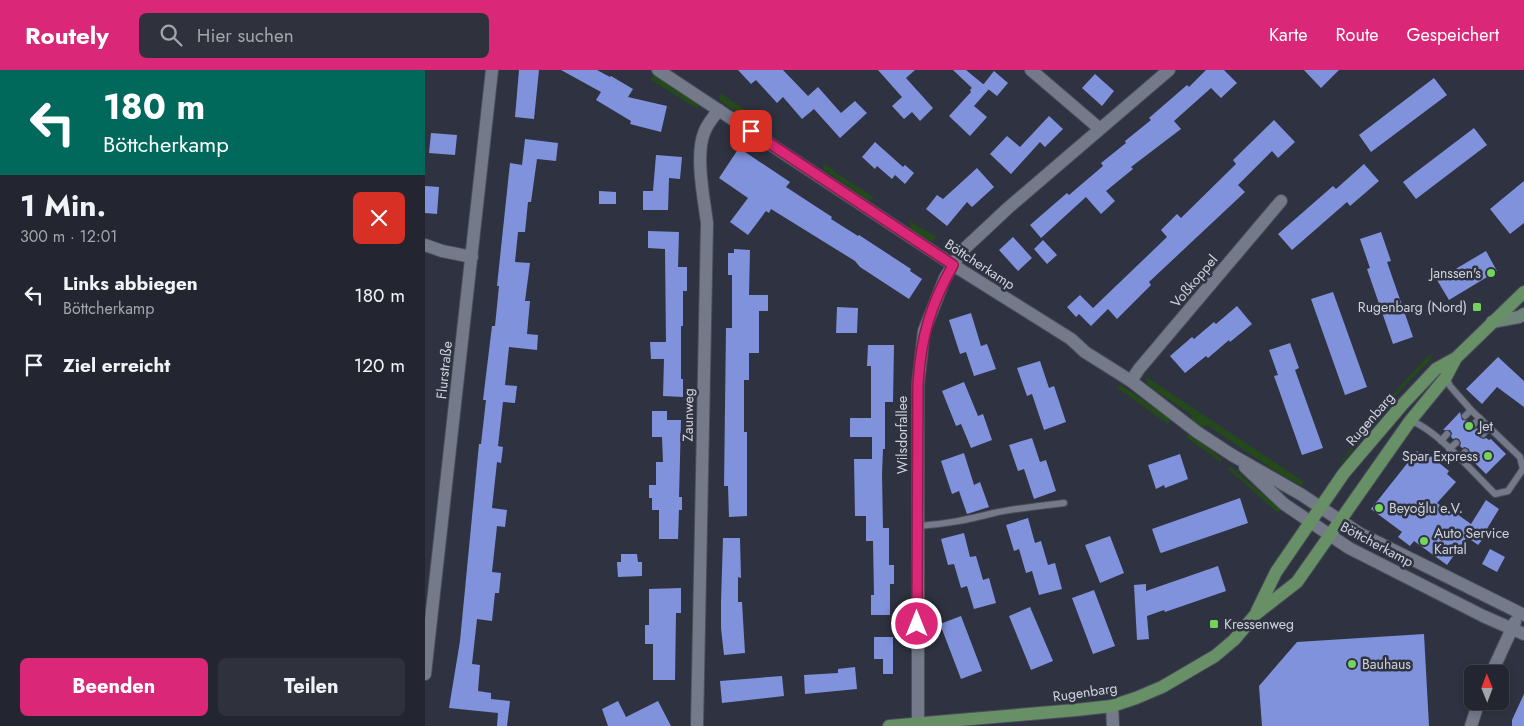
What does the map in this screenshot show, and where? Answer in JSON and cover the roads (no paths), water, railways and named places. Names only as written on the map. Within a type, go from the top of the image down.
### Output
[{"type":"main road","name":"Rugenbarg","points":[[1256,614],[1276,572],[1344,473],[1402,405],[1436,369],[1455,358],[1524,292]]},
{"type":"main road","points":[[1493,322],[1519,317],[1524,314]]},
{"type":"main road","name":"Rugenbarg","points":[[889,726],[1112,706],[1155,690],[1207,661],[1234,640],[1256,614],[1297,582],[1410,421],[1446,377],[1455,358]]},
{"type":"street","name":"Flurstraße","points":[[425,674],[492,70]]},
{"type":"street","name":"Böttcherkamp","points":[[658,70],[953,265],[1071,339],[1085,352],[1131,382],[1197,432],[1275,478],[1359,533],[1522,614]]},
{"type":"street","points":[[1031,70],[1100,129]]},
{"type":"street","name":"Wilsdorfallee","points":[[918,723],[918,384],[919,358],[924,331],[934,304],[961,252],[1169,70]]},
{"type":"street","name":"Zaunweg","points":[[697,726],[707,223],[701,174],[701,143],[705,131],[719,110]]},
{"type":"street","name":"Voßkoppel","points":[[1131,382],[1139,369],[1281,201]]},
{"type":"street","points":[[425,245],[442,251],[472,257]]},
{"type":"street","name":"Böttcherkamp","points":[[1232,454],[1284,504],[1349,548],[1518,632]]},
{"type":"street","points":[[1497,665],[1518,632],[1522,614]]},
{"type":"street","points":[[1112,706],[1113,726]]},
{"type":"street","points":[[1471,726],[1476,710]]},
{"type":"lane","points":[[1410,421],[1419,423],[1441,441],[1495,494],[1508,491],[1523,469],[1520,456],[1471,410],[1450,386],[1446,377]]},
{"type":"lane","points":[[1465,416],[1471,410]]},
{"type":"lane","points":[[1473,425],[1480,418]]},
{"type":"lane","points":[[1483,434],[1489,427]]},
{"type":"lane","points":[[1441,441],[1447,434]]},
{"type":"lane","points":[[1449,449],[1456,442]]},
{"type":"lane","points":[[1459,459],[1465,452]]},
{"type":"lane","points":[[917,526],[944,524],[995,513],[1064,503]]},
{"type":"place","name":"Janssen's","points":[[1491,273]]},
{"type":"place","name":"Rugenbarg (Nord)","points":[[1477,307]]},
{"type":"place","name":"Jet","points":[[1469,426]]},
{"type":"place","name":"Spar Express","points":[[1488,456]]},
{"type":"place","name":"Beyoğlu e.V.","points":[[1379,508]]},
{"type":"place","name":"Auto Service Kartal","points":[[1424,541]]},
{"type":"place","name":"Kressenweg","points":[[1214,624]]},
{"type":"place","name":"Bauhaus","points":[[1352,664]]}]
